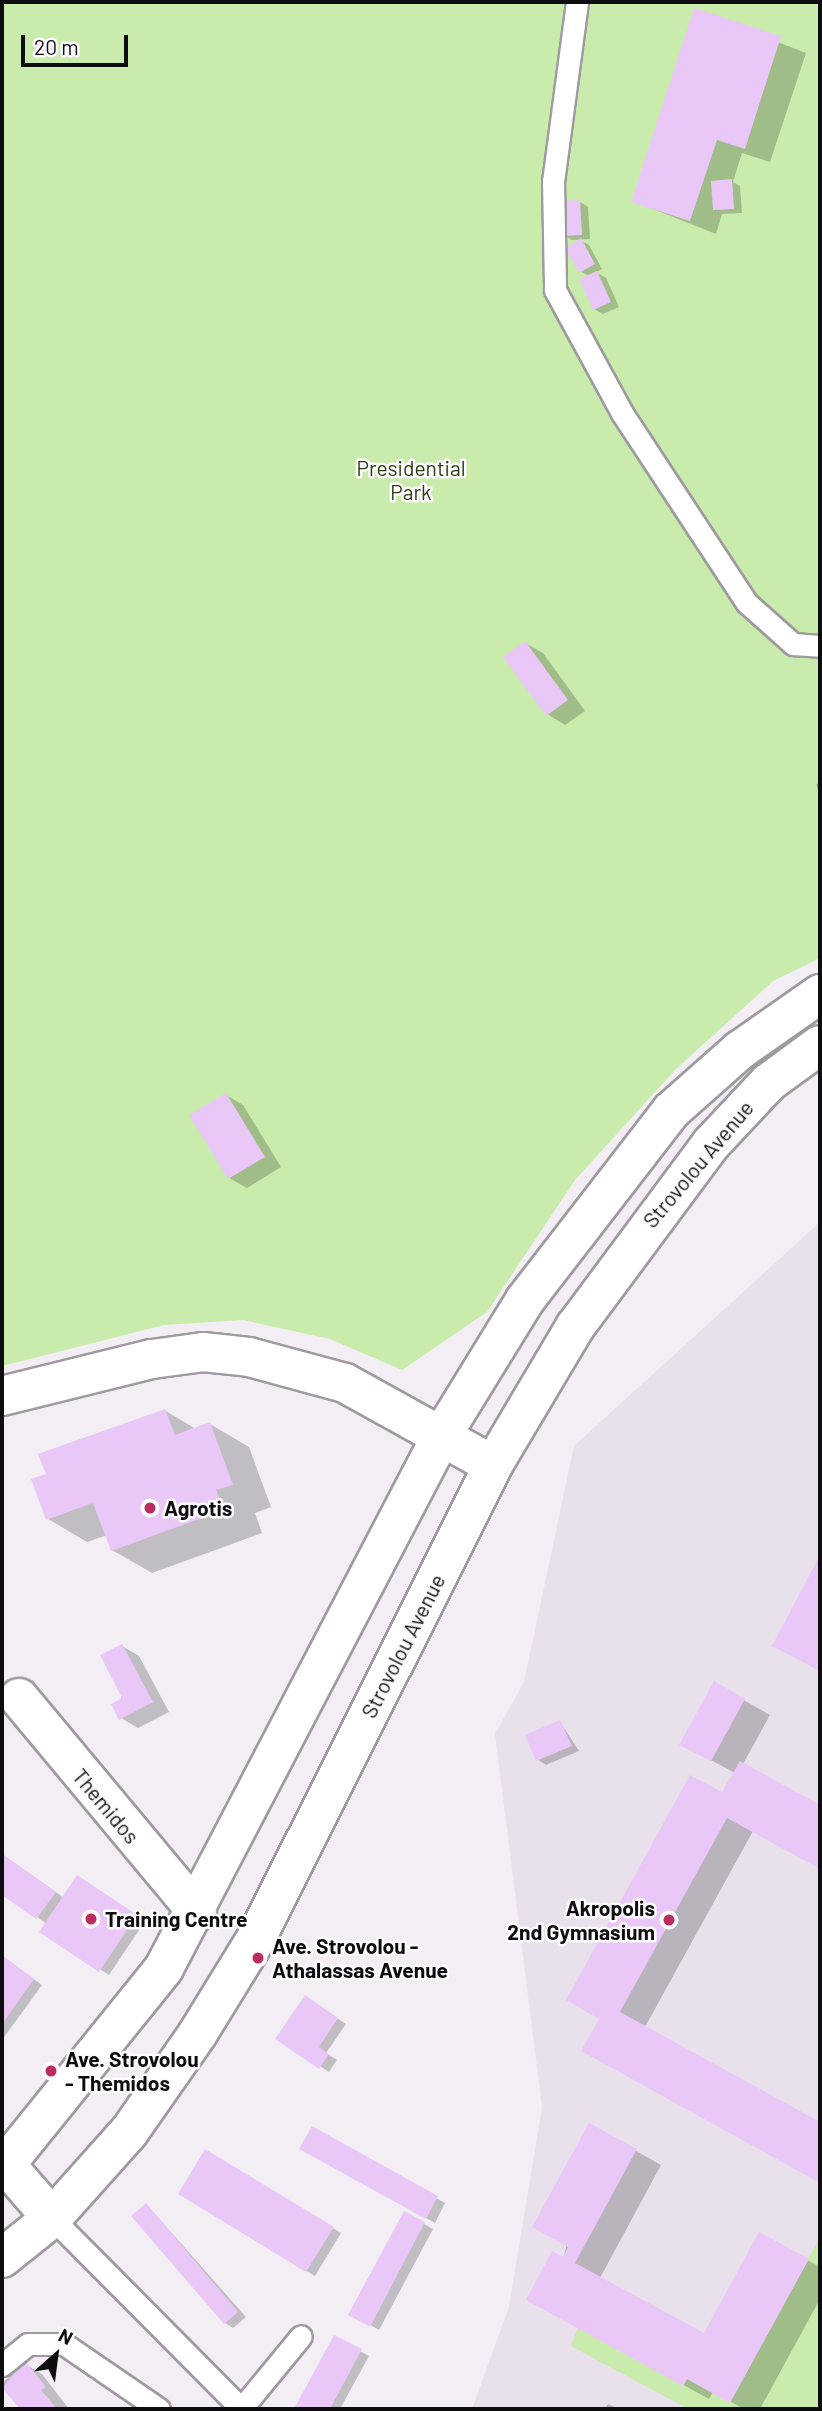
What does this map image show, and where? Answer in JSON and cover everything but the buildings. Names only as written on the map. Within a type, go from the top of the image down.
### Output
[{"type":"main road","points":[[52,2218],[4,2167],[135,2010],[197,1912],[442,1435],[525,1300],[671,1111],[740,1050],[820,994]]},
{"type":"main road","name":"Strovolou Avenue","points":[[2,2258],[52,2218],[129,2132],[257,1937],[494,1465],[642,1229],[768,1083],[820,1045]]},
{"type":"main road","points":[[12,1393],[152,1359],[237,1356],[292,1364],[345,1383],[494,1465]]},
{"type":"main road","name":"Themidos","points":[[19,1698],[197,1912]]},
{"type":"lane","points":[[577,2],[553,181],[555,290],[622,413],[747,603],[793,643],[820,646]]},
{"type":"lane","points":[[52,2218],[242,2409],[301,2336]]},
{"type":"lane","points":[[2,2365],[29,2344],[64,2344],[159,2409]]},
{"type":"shaded area","name":"Akropolis 2nd Gymnasium","points":[[820,1222],[820,2409],[472,2409],[509,2307],[542,2107],[495,1734],[524,1682],[574,1446]]},
{"type":"green space","name":"Presidential Park","points":[[2,2],[820,2],[820,958],[773,981],[675,1070],[575,1180],[487,1312],[402,1370],[330,1339],[243,1320],[164,1325],[2,1366]]},
{"type":"green space","points":[[820,2237],[820,2409],[688,2409],[571,2346],[578,2328],[683,2386],[687,2379],[730,2403]]},
{"type":"place","name":"Agrotis","points":[[150,1508]]},
{"type":"place","name":"Training Centre","points":[[91,1919]]},
{"type":"place","name":"Akropolis 2nd Gymnasium","points":[[669,1920]]},
{"type":"place","name":"Ave. Strovolou - Athalassas Avenue","points":[[258,1958]]},
{"type":"place","name":"Ave. Strovolou - Themidos","points":[[51,2071]]}]
